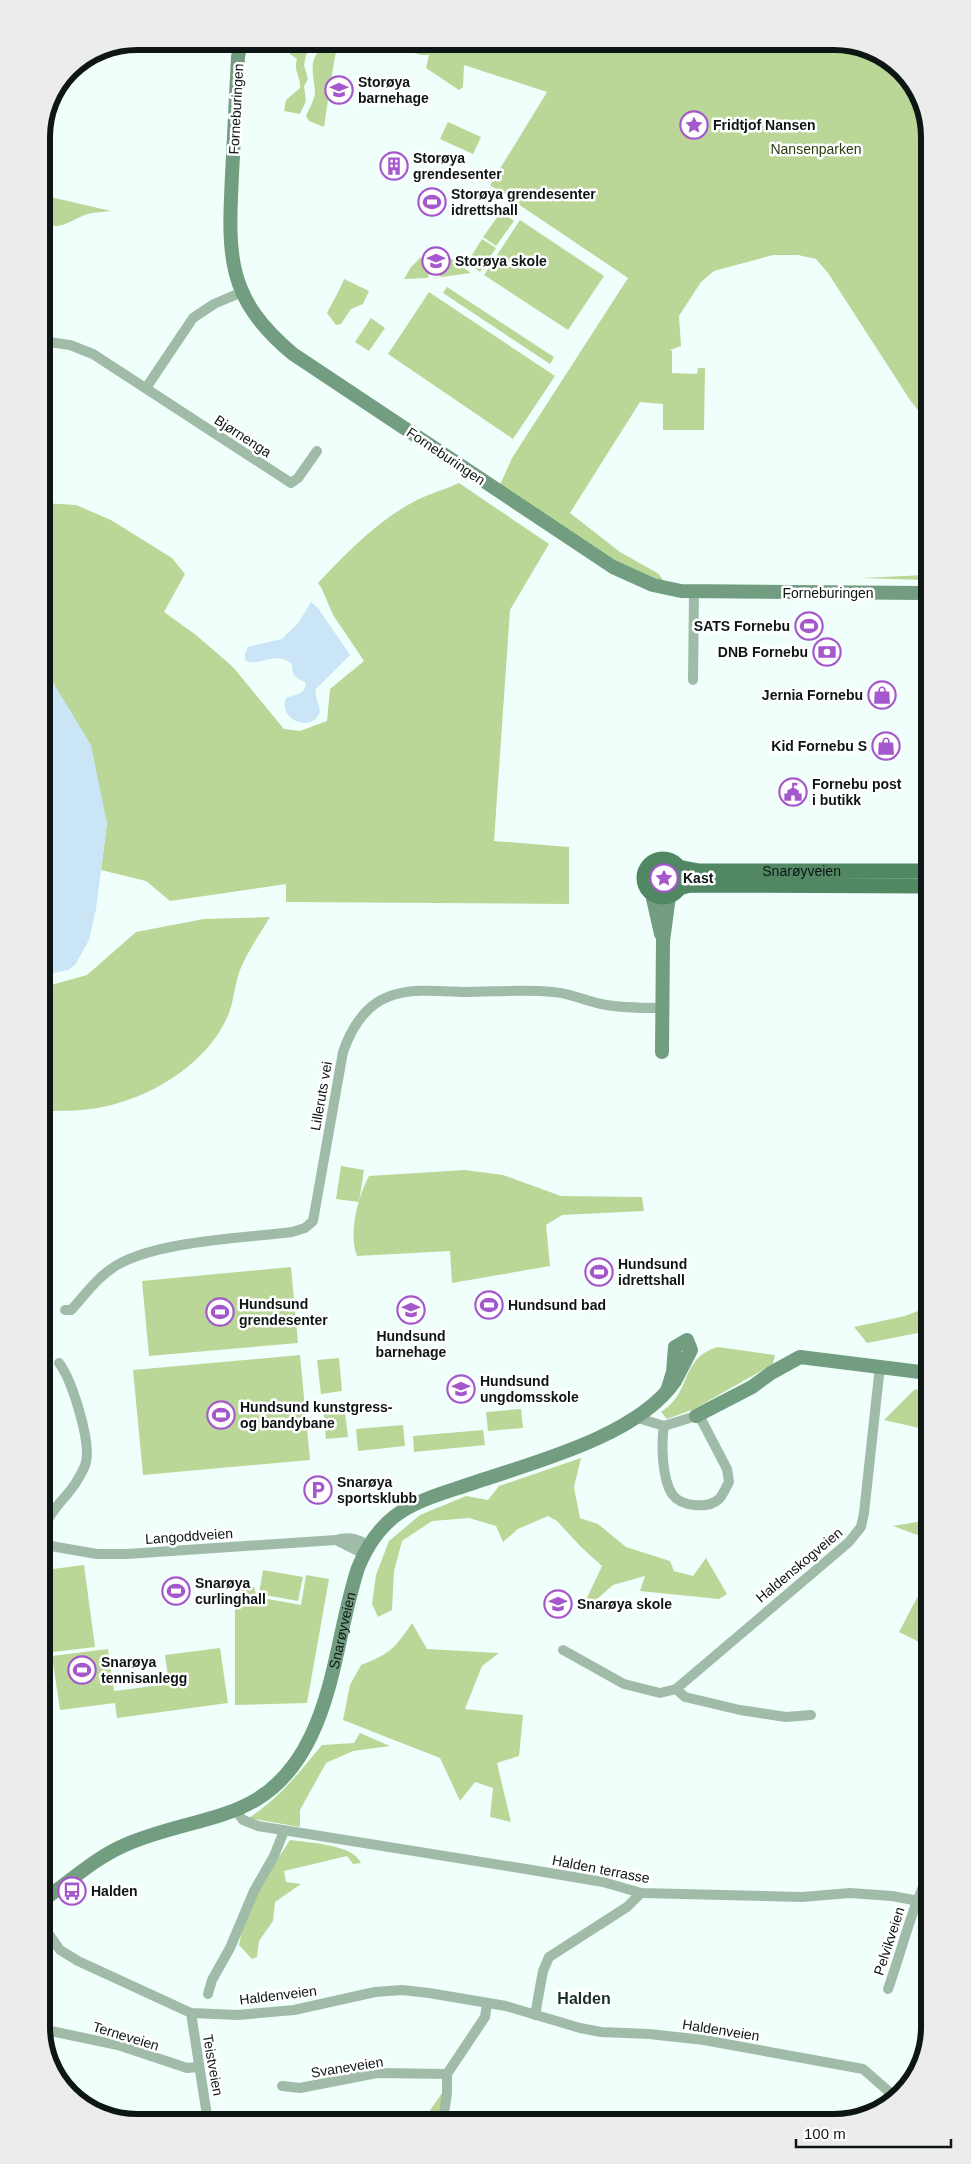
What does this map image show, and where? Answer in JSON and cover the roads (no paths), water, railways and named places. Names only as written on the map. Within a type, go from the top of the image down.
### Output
[{"type":"main road","points":[[663,860],[675,863],[682,879],[674,892],[662,897],[652,894],[646,887],[644,879],[646,871],[651,864],[663,860]]},
{"type":"main road","name":"Snarøyveien","points":[[678,867],[699,870],[921,871]]},
{"type":"main road","name":"Snarøyveien","points":[[674,892],[690,885],[921,886]]},
{"type":"street","name":"Forneburingen","points":[[240,50],[236,94],[230,238],[235,274],[252,311],[263,326],[293,354],[613,567],[634,578],[669,589],[694,592],[921,593]]},
{"type":"street","points":[[146,388],[193,318],[214,304],[242,292]]},
{"type":"street","name":"Bjørnenga","points":[[50,342],[70,345],[93,354],[291,483],[298,478],[317,451]]},
{"type":"street","points":[[693,680],[694,592]]},
{"type":"street","points":[[662,1052],[663,941],[674,892]]},
{"type":"street","points":[[652,894],[663,941]]},
{"type":"street","name":"Lilleruts vei","points":[[65,1310],[71,1310],[100,1278],[116,1266],[134,1257],[188,1245],[292,1232],[305,1228],[313,1221],[343,1052],[349,1034],[360,1018],[374,1005],[389,996],[421,991],[554,992],[623,1007],[662,1008]]},
{"type":"street","name":"Snarøyveien","points":[[50,1895],[88,1866],[124,1845],[236,1811],[270,1790],[294,1764],[310,1738],[326,1696],[353,1584],[366,1550],[385,1525],[422,1500],[582,1445],[638,1418],[671,1384],[681,1356]]},
{"type":"street","points":[[638,1418],[664,1426],[696,1416],[752,1387],[771,1373],[800,1357],[921,1372]]},
{"type":"street","points":[[50,1517],[78,1480],[86,1461],[86,1439],[69,1381],[59,1364]]},
{"type":"street","name":"Haldenskogveien","points":[[676,1689],[849,1542],[861,1527],[880,1366]]},
{"type":"street","points":[[664,1426],[661,1445],[668,1485],[673,1496],[688,1504],[702,1506],[718,1500],[729,1482],[726,1469],[715,1444],[702,1421],[696,1416]]},
{"type":"street","name":"Langoddveien","points":[[50,1546],[97,1554],[138,1554],[352,1538],[366,1550]]},
{"type":"street","points":[[563,1650],[624,1684],[660,1693],[676,1689],[685,1697],[740,1710],[786,1717],[811,1715]]},
{"type":"street","name":"Halden terrasse","points":[[236,1811],[248,1823],[284,1831],[540,1871],[603,1882],[641,1893],[802,1896],[850,1893],[892,1896],[916,1901]]},
{"type":"street","points":[[208,1994],[212,1980],[230,1948],[250,1900],[274,1856],[284,1831]]},
{"type":"street","name":"Pelvikveien","points":[[888,1989],[921,1891]]},
{"type":"street","points":[[535,2015],[542,1971],[549,1957],[628,1907],[641,1893]]},
{"type":"street","name":"Pelvikveien","points":[[916,1901],[921,1902]]},
{"type":"street","name":"Haldenveien","points":[[50,1936],[60,1950],[78,1961],[191,2013],[238,2015],[294,2010],[334,2002],[355,1995],[402,1990],[429,1993],[506,2006],[580,2028],[601,2032],[648,2034],[704,2040],[864,2069],[890,2093]]},
{"type":"street","points":[[444,2114],[447,2074],[485,2017],[487,2004]]},
{"type":"street","name":"Teistveien","points":[[191,2013],[207,2114]]},
{"type":"street","name":"Terneveien","points":[[50,2031],[118,2045],[187,2068],[198,2067]]},
{"type":"street","name":"Svaneveien","points":[[282,2086],[300,2088],[378,2073],[447,2074]]},
{"type":"water","points":[[311,602],[318,608],[350,655],[316,689],[315,692],[320,710],[318,716],[313,721],[301,723],[290,717],[286,712],[286,698],[303,692],[305,686],[305,682],[293,674],[292,664],[279,658],[251,662],[245,660],[245,654],[248,647],[282,639],[299,622]]},
{"type":"water","points":[[50,682],[54,684],[91,745],[107,823],[96,909],[89,940],[75,965],[68,970],[50,974]]},
{"type":"place","name":"Storøya barnehage","points":[[339,90]]},
{"type":"place","name":"Fridtjof Nansen","points":[[694,125]]},
{"type":"place","name":"Storøya grendesenter","points":[[394,166]]},
{"type":"place","name":"Storøya grendesenter idrettshall","points":[[432,202]]},
{"type":"place","name":"Storøya skole","points":[[436,261]]},
{"type":"place","name":"SATS Fornebu","points":[[809,626]]},
{"type":"place","name":"DNB Fornebu","points":[[827,652]]},
{"type":"place","name":"Jernia Fornebu","points":[[882,695]]},
{"type":"place","name":"Kid Fornebu S","points":[[886,746]]},
{"type":"place","name":"Fornebu post i butikk","points":[[793,792]]},
{"type":"place","name":"Kast","points":[[664,878]]},
{"type":"place","name":"Hundsund idrettshall","points":[[599,1272]]},
{"type":"place","name":"Hundsund bad","points":[[489,1305]]},
{"type":"place","name":"Hundsund barnehage","points":[[411,1310]]},
{"type":"place","name":"Hundsund grendesenter","points":[[220,1312]]},
{"type":"place","name":"Hundsund ungdomsskole","points":[[461,1389]]},
{"type":"place","name":"Hundsund kunstgress- og bandybane","points":[[221,1415]]},
{"type":"place","name":"Snarøya sportsklubb","points":[[318,1490]]},
{"type":"place","name":"Snarøya curlinghall","points":[[176,1591]]},
{"type":"place","name":"Snarøya skole","points":[[558,1604]]},
{"type":"place","name":"Snarøya tennisanlegg","points":[[82,1670]]},
{"type":"place","name":"Halden","points":[[72,1891]]},
{"type":"district","name":"Halden","points":[[584,1998]]},
{"type":"park label","name":"Nansenparken","points":[[816,149]]}]
